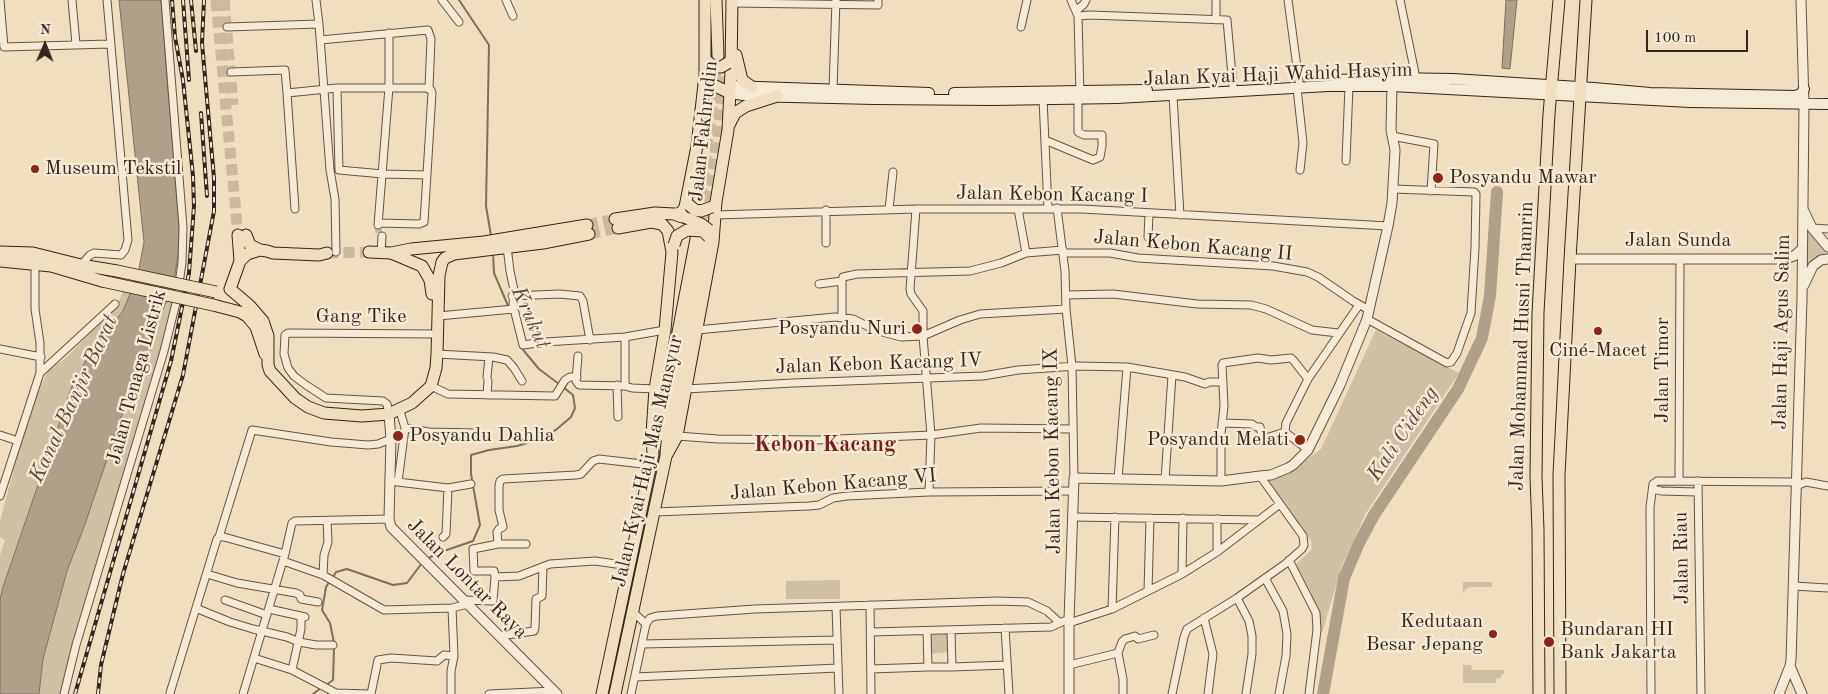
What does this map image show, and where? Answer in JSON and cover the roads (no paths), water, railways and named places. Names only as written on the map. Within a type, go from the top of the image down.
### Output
[{"type":"main road","name":"Jalan Fakhrudin","points":[[652,460],[714,209],[728,130],[730,89],[719,59],[705,0]]},
{"type":"main road","name":"Jalan Fakhrudin","points":[[716,0],[719,59]]},
{"type":"main road","name":"Jalan Mohammad Husni Thamrin","points":[[1539,694],[1536,477],[1538,312],[1551,90],[1560,0]]},
{"type":"main road","name":"Jalan Mohammad Husni Thamrin","points":[[1560,694],[1559,475],[1586,0]]},
{"type":"main road","name":"Jalan Fakhrudin","points":[[719,59],[730,1]]},
{"type":"main road","name":"Jalan Fakhrudin","points":[[680,216],[687,204],[697,146],[705,74],[731,42],[730,1]]},
{"type":"main road","points":[[731,42],[735,48],[742,80],[752,87]]},
{"type":"main road","points":[[705,74],[713,85],[730,89]]},
{"type":"main road","name":"Jalan Kyai Haji Wahid Hasyim","points":[[1117,94],[1173,96],[1298,85],[1416,78],[1494,86]]},
{"type":"main road","name":"Jalan Kyai Haji Wahid Hasyim","points":[[730,89],[752,87],[925,93],[1079,95],[1233,86],[1494,86],[1828,104]]},
{"type":"main road","name":"Jalan Kyai Haji Wahid Hasyim","points":[[730,89],[739,95],[874,99],[1043,98],[1079,95]]},
{"type":"main road","name":"Jalan Kyai Haji Wahid Hasyim","points":[[1581,92],[1795,96],[1802,94],[1804,89]]},
{"type":"main road","points":[[728,130],[735,113],[740,109],[776,96]]},
{"type":"main road","points":[[687,204],[695,210],[714,209]]},
{"type":"main road","name":"Jalan Kyai Haji Mas Mansyur","points":[[602,694],[652,460],[655,389],[666,330],[673,249],[668,230],[662,224],[651,222],[616,224],[655,213],[680,216]]},
{"type":"main road","points":[[680,216],[701,224],[707,237]]},
{"type":"main road","points":[[0,261],[34,258],[51,266],[102,281],[240,312],[248,316],[256,327],[270,371],[296,398],[308,407],[324,413],[362,416],[394,412],[412,403],[431,386],[436,368],[436,331],[432,288],[426,272],[416,262],[380,245],[411,249],[485,246],[588,229]]},
{"type":"main road","points":[[673,249],[678,236],[687,230],[703,232],[707,237]]},
{"type":"main road","points":[[230,289],[240,261],[242,235],[250,246],[273,254],[319,255],[331,252]]},
{"type":"main road","name":"Jalan Fakhrudin","points":[[666,456],[666,440],[707,237]]},
{"type":"main road","name":"Jalan Kyai Haji Mas Mansyur","points":[[615,694],[666,456],[677,436],[697,330],[707,237]]},
{"type":"main road","points":[[436,331],[438,276],[442,262],[448,256],[485,246]]},
{"type":"main road","points":[[240,261],[247,254],[264,250]]},
{"type":"main road","points":[[0,252],[117,271],[216,292],[230,289]]},
{"type":"main road","points":[[230,289],[250,306],[263,321],[268,336],[268,366]]},
{"type":"street","points":[[0,0],[4,46],[110,44]]},
{"type":"street","points":[[72,0],[76,44]]},
{"type":"street","points":[[81,265],[94,253],[118,255],[123,253],[127,247],[107,0]]},
{"type":"street","name":"Jalan Tenaga Listrik","points":[[64,694],[76,645],[164,351],[176,303],[182,262],[183,227],[165,0]]},
{"type":"street","points":[[316,0],[320,24],[330,170],[335,199],[331,252]]},
{"type":"street","points":[[442,0],[459,22]]},
{"type":"street","points":[[506,0],[513,16]]},
{"type":"street","points":[[1020,27],[1027,0]]},
{"type":"street","points":[[1045,140],[1093,160],[1100,157],[1102,135],[1084,135],[1078,132],[1077,13],[1071,0]]},
{"type":"street","points":[[1077,13],[1086,0]]},
{"type":"street","points":[[1216,0],[1216,20]]},
{"type":"street","points":[[1288,0],[1298,85],[1302,143],[1300,170]]},
{"type":"street","points":[[1400,0],[1416,78]]},
{"type":"street","name":"Jalan Haji Agus Salim","points":[[1779,694],[1790,666],[1793,586],[1802,298],[1804,89],[1801,0]]},
{"type":"street","points":[[730,1],[878,3]]},
{"type":"street","points":[[833,90],[836,3]]},
{"type":"street","points":[[1077,13],[1228,21],[1233,86]]},
{"type":"street","points":[[227,27],[320,24]]},
{"type":"street","points":[[320,40],[389,33],[425,30],[430,32],[429,88],[432,93],[423,222],[380,223],[389,87],[389,33]]},
{"type":"street","points":[[231,72],[285,70],[295,209]]},
{"type":"street","points":[[1346,161],[1349,86]]},
{"type":"street","points":[[1074,478],[1221,480],[1271,475],[1293,465],[1308,450],[1340,385],[1368,315],[1388,226],[1393,189],[1395,150],[1392,136],[1392,86]]},
{"type":"street","points":[[287,93],[337,88],[429,88]]},
{"type":"street","points":[[337,88],[339,170],[427,175]]},
{"type":"street","points":[[1173,96],[1180,215]]},
{"type":"street","points":[[1043,98],[1048,208]]},
{"type":"street","points":[[1392,136],[1434,144],[1431,191],[1393,189]]},
{"type":"street","points":[[889,209],[893,172]]},
{"type":"street","name":"Jalan Kebon Kacang II","points":[[819,284],[842,281],[844,277],[857,274],[970,271],[1026,254],[1063,252],[1110,253],[1138,258],[1273,266],[1307,272],[1318,277],[1356,303],[1368,315],[1447,363],[1451,362],[1457,353],[1469,321],[1473,302],[1476,196],[1474,192],[1431,191]]},
{"type":"street","points":[[1802,206],[1812,228],[1828,247]]},
{"type":"street","name":"Jalan Kebon Kacang I","points":[[714,209],[1057,208],[1388,226]]},
{"type":"street","name":"Jalan Kebon Kacang IX","points":[[1057,208],[1063,252],[1072,366],[1074,478],[1066,622],[1069,694]]},
{"type":"street","points":[[916,209],[911,294],[923,311],[923,336],[931,435],[929,492]]},
{"type":"street","points":[[1018,209],[1026,254]]},
{"type":"street","points":[[826,210],[826,243]]},
{"type":"street","points":[[1148,237],[1149,213]]},
{"type":"street","points":[[1812,228],[1828,229]]},
{"type":"street","points":[[505,244],[514,290],[511,310],[523,345],[626,337],[666,330]]},
{"type":"street","name":"Jalan Sunda","points":[[1570,259],[1785,259],[1794,256],[1801,250]]},
{"type":"street","points":[[0,496],[40,373],[41,357],[35,309],[34,258]]},
{"type":"street","name":"Jalan Timor","points":[[1679,481],[1680,259]]},
{"type":"street","points":[[1785,259],[1797,265],[1801,270]]},
{"type":"street","points":[[1802,298],[1804,284],[1810,271],[1817,262],[1828,259]]},
{"type":"street","points":[[842,281],[842,317]]},
{"type":"street","points":[[512,296],[559,294],[580,296],[583,300],[590,340]]},
{"type":"street","points":[[1066,295],[1113,294],[1197,304],[1251,305],[1266,309],[1312,330],[1338,333]]},
{"type":"street","points":[[1284,432],[1284,426],[1308,379],[1356,303]]},
{"type":"street","points":[[40,373],[115,304]]},
{"type":"street","points":[[697,330],[842,317],[853,319],[892,336],[923,336],[960,320],[980,314],[1066,309]]},
{"type":"street","points":[[438,316],[511,310]]},
{"type":"street","name":"Gang Tike","points":[[394,412],[383,401],[326,398],[306,385],[294,376],[285,361],[284,337],[286,334],[436,331]]},
{"type":"street","points":[[625,386],[626,337]]},
{"type":"street","points":[[0,349],[41,357]]},
{"type":"street","points":[[437,354],[507,360],[522,381]]},
{"type":"street","points":[[578,356],[577,382],[579,384],[655,389]]},
{"type":"street","points":[[487,395],[489,357]]},
{"type":"street","points":[[1221,480],[1224,406],[1223,363],[1258,358],[1271,360],[1290,358],[1308,379]]},
{"type":"street","name":"Jalan Kebon Kacang IV","points":[[686,388],[982,376],[1009,371],[1072,366],[1127,367],[1185,377],[1205,384],[1209,382],[1223,382]]},
{"type":"street","points":[[1118,479],[1127,367]]},
{"type":"street","points":[[1165,480],[1172,375]]},
{"type":"street","points":[[431,386],[448,394],[555,396],[565,380],[577,376]]},
{"type":"street","points":[[617,385],[618,417]]},
{"type":"street","points":[[394,412],[405,428],[429,432],[475,433]]},
{"type":"street","name":"Jalan Lontar Raya","points":[[394,412],[391,439],[394,481],[389,519],[391,527],[555,692]]},
{"type":"street","points":[[1222,423],[1252,424],[1260,427],[1262,436],[1266,438],[1284,432]]},
{"type":"street","points":[[405,428],[394,481],[448,488],[471,484]]},
{"type":"street","points":[[677,436],[718,439],[808,440],[931,435],[981,428],[1073,429]]},
{"type":"street","points":[[170,693],[252,430],[330,442],[378,444],[391,439]]},
{"type":"street","points":[[1284,432],[1308,450]]},
{"type":"street","points":[[0,435],[18,441]]},
{"type":"street","points":[[498,544],[497,532],[503,527],[500,510],[500,481],[508,477],[581,474],[593,461],[599,459],[652,460]]},
{"type":"street","points":[[0,469],[8,471]]},
{"type":"street","points":[[1172,694],[1184,637],[1190,626],[1237,598],[1290,560],[1302,549],[1304,539],[1260,476]]},
{"type":"street","points":[[1651,694],[1650,507],[1653,484],[1657,481],[1796,484],[1806,482],[1828,486]]},
{"type":"street","name":"Jalan Riau","points":[[1698,482],[1701,694]]},
{"type":"street","points":[[443,537],[446,534],[448,488]]},
{"type":"street","points":[[1653,489],[1660,491],[1698,492]]},
{"type":"street","name":"Jalan Kebon Kacang VI","points":[[655,512],[810,506],[819,505],[833,498],[847,496],[929,492],[1073,491]]},
{"type":"street","points":[[871,632],[1051,627],[1112,608],[1182,574],[1217,552],[1280,504]]},
{"type":"street","points":[[1073,517],[1259,520]]},
{"type":"street","points":[[1112,608],[1115,517]]},
{"type":"street","points":[[1148,591],[1150,518]]},
{"type":"street","points":[[1182,518],[1182,574]]},
{"type":"street","points":[[243,694],[284,558],[293,521],[389,519]]},
{"type":"street","points":[[1217,519],[1217,552]]},
{"type":"street","points":[[328,521],[328,542],[324,555],[329,578]]},
{"type":"street","points":[[219,537],[284,558],[329,578],[384,610],[452,608],[466,602],[493,601],[494,571],[474,571],[472,550],[498,544],[526,544]]},
{"type":"street","points":[[1290,560],[1316,613],[1317,630],[1309,694]]},
{"type":"street","points":[[495,576],[519,576],[550,564],[595,562],[630,566]]},
{"type":"street","points":[[500,636],[534,630],[536,599],[542,596],[543,567]]},
{"type":"street","points":[[207,574],[237,583],[296,593],[300,595],[301,600],[318,602]]},
{"type":"street","points":[[1265,578],[1283,611],[1287,634],[1286,656],[1279,694]]},
{"type":"street","points":[[1793,586],[1828,588]]},
{"type":"street","points":[[1237,598],[1249,621],[1252,636],[1252,654],[1246,694]]},
{"type":"street","points":[[225,600],[268,612],[304,617],[292,670]]},
{"type":"street","points":[[631,694],[646,624],[650,618],[656,616],[754,609],[997,601],[1028,602],[1066,622]]},
{"type":"street","points":[[870,604],[871,694]]},
{"type":"street","points":[[197,606],[198,609],[230,622],[299,642],[333,645]]},
{"type":"street","points":[[836,607],[839,694]]},
{"type":"street","points":[[451,694],[451,671],[454,656],[452,608]]},
{"type":"street","points":[[633,612],[646,624]]},
{"type":"street","points":[[1204,618],[1213,654],[1208,694]]},
{"type":"street","points":[[1005,628],[1009,694]]},
{"type":"street","points":[[951,630],[952,667]]},
{"type":"street","points":[[926,631],[928,668]]},
{"type":"street","points":[[1122,694],[1123,679],[1118,653],[1122,642],[1135,636],[1138,639],[1154,636]]},
{"type":"street","points":[[642,644],[837,640]]},
{"type":"street","points":[[1069,665],[1118,653]]},
{"type":"street","points":[[254,658],[292,670],[333,692],[370,694],[379,659],[437,661],[444,655],[454,656]]},
{"type":"street","points":[[871,669],[1007,665]]},
{"type":"street","name":"Jalan Haji Agus Salim","points":[[1790,666],[1802,694]]},
{"type":"street","points":[[635,677],[838,668]]},
{"type":"street","points":[[489,694],[555,692]]},
{"type":"water","name":"Kanal Banjir Barat","points":[[119,0],[161,0],[180,239],[174,282],[129,394],[67,571],[43,659],[39,694],[0,694],[0,600],[3,587],[72,386],[91,351],[123,311],[138,274],[144,242]]},
{"type":"water","points":[[1506,0],[1517,0],[1510,69],[1502,68]]},
{"type":"waterway","name":"Krukut","points":[[459,0],[489,45],[486,206],[491,236]]},
{"type":"waterway","name":"Kali Cideng","points":[[1323,694],[1344,578],[1359,543],[1374,515],[1458,389],[1482,338],[1490,296],[1497,192]]},
{"type":"waterway","name":"Krukut","points":[[493,253],[494,273],[509,308]]},
{"type":"waterway","name":"Krukut","points":[[522,348],[539,369],[559,384]]},
{"type":"waterway","name":"Krukut","points":[[427,559],[438,553],[473,541],[480,525],[471,474],[471,455],[517,446],[544,438],[557,429],[571,417],[575,408],[573,395],[563,387]]},
{"type":"waterway","name":"Krukut","points":[[333,577],[336,572],[347,569],[393,585],[407,583],[422,563]]},
{"type":"waterway","name":"Krukut","points":[[330,581],[326,587],[322,610],[330,623],[334,643]]},
{"type":"waterway","name":"Krukut","points":[[325,686],[333,680],[334,647]]},
{"type":"waterway","name":"Krukut","points":[[313,694],[321,688]]},
{"type":"tunnel","points":[[216,0],[238,235]]},
{"type":"tunnel","points":[[224,0],[233,105]]},
{"type":"tunnel","points":[[705,235],[720,121],[725,56]]},
{"type":"tunnel","points":[[697,232],[718,57]]},
{"type":"tunnel","points":[[587,225],[615,219]]},
{"type":"tunnel","points":[[378,226],[379,236]]},
{"type":"tunnel","points":[[589,234],[618,228]]},
{"type":"tunnel","points":[[327,253],[369,252]]},
{"type":"railway","points":[[75,694],[171,361],[189,273],[194,206],[193,176],[172,0]]},
{"type":"railway","points":[[183,0],[189,80]]},
{"type":"railway","points":[[191,0],[196,51]]},
{"type":"railway","points":[[98,694],[101,665],[123,574],[183,375],[214,211],[214,178],[202,43],[204,0]]},
{"type":"railway","points":[[201,113],[207,196]]},
{"type":"place","name":"Museum Tekstil","points":[[35,169]]},
{"type":"place","name":"Posyandu Mawar","points":[[1438,178]]},
{"type":"place","name":"Posyandu Nuri","points":[[917,329]]},
{"type":"place","name":"Ciné-Macet","points":[[1598,331]]},
{"type":"place","name":"Posyandu Dahlia","points":[[398,436]]},
{"type":"place","name":"Posyandu Melati","points":[[1300,440]]},
{"type":"place","name":"Kedutaan Besar Jepang","points":[[1493,634]]},
{"type":"place","name":"Bundaran HI Bank Jakarta","points":[[1549,642]]},
{"type":"district","name":"Kebon Kacang","points":[[825,445]]}]
